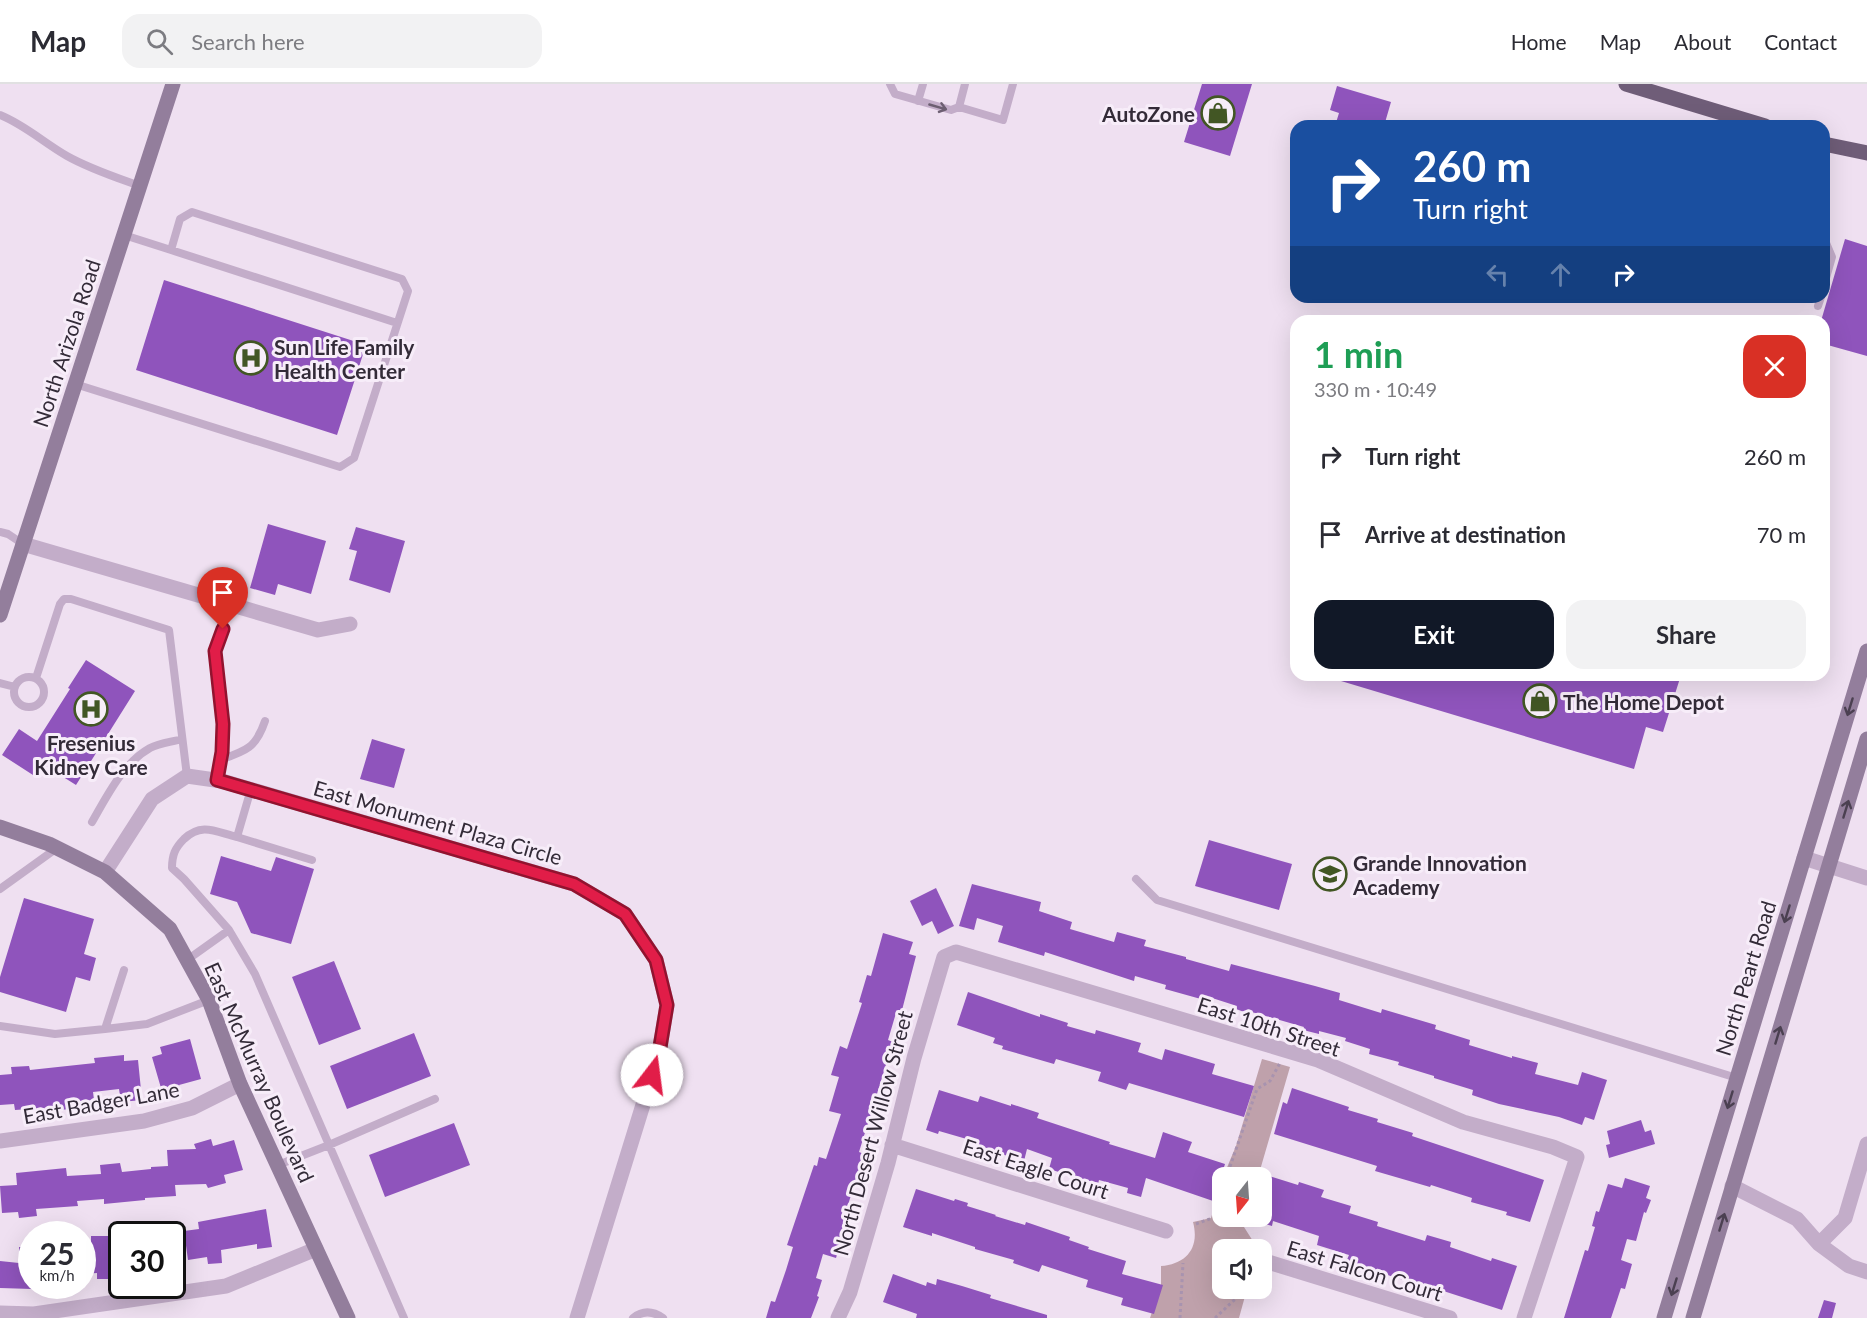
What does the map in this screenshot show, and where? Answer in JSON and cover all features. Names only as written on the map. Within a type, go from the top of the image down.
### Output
[{"type":"main road","points":[[1627,84],[1745,120]]},
{"type":"main road","points":[[1830,146],[1867,153]]},
{"type":"main road","points":[[1842,149],[1867,166]]},
{"type":"street","name":"North Arizola Road","points":[[0,615],[173,84]]},
{"type":"street","points":[[23,544],[318,630],[350,624]]},
{"type":"street","name":"North Peart Road","points":[[1664,1318],[1867,651]]},
{"type":"street","points":[[1693,1318],[1867,740]]},
{"type":"street","points":[[105,872],[152,799],[187,776]]},
{"type":"street","name":"East Monument Plaza Circle","points":[[187,776],[217,780],[251,789],[574,884],[625,914],[656,960],[667,1005],[659,1053],[577,1318]]},
{"type":"street","name":"East McMurray Boulevard","points":[[0,827],[57,848],[105,872],[170,929],[209,1000],[240,1084],[348,1318]]},
{"type":"street","points":[[1804,858],[1867,878]]},
{"type":"street","name":"East 10th Street","points":[[944,957],[956,952],[1318,1060],[1463,1122],[1552,1147],[1577,1157],[1524,1318]]},
{"type":"street","name":"North Desert Willow Street","points":[[838,1318],[850,1292],[944,957]]},
{"type":"street","name":"East Badger Lane","points":[[0,1141],[144,1121],[192,1108],[240,1084]]},
{"type":"street","points":[[1819,1244],[1845,1218],[1867,1144]]},
{"type":"street","name":"East Eagle Court","points":[[892,1145],[1166,1231]]},
{"type":"street","points":[[1732,1186],[1797,1219],[1819,1244],[1850,1266],[1867,1272]]},
{"type":"street","points":[[0,1313],[34,1314],[226,1286],[315,1249]]},
{"type":"street","name":"East Falcon Court","points":[[1272,1263],[1450,1318]]},
{"type":"lane","points":[[890,84],[895,94],[951,110],[959,107],[1003,120],[1013,84]]},
{"type":"lane","points":[[918,101],[923,84]]},
{"type":"lane","points":[[959,107],[965,84]]},
{"type":"lane","points":[[0,115],[85,165],[140,186]]},
{"type":"lane","points":[[75,384],[340,467],[354,459],[408,291],[402,279],[192,212],[180,219],[171,249]]},
{"type":"lane","points":[[124,235],[397,323]]},
{"type":"lane","points":[[0,532],[23,544]]},
{"type":"lane","points":[[36,678],[60,604],[64,599],[70,598],[169,630],[187,776]]},
{"type":"lane","points":[[217,780],[223,724],[215,651],[223,629]]},
{"type":"lane","points":[[23,678],[36,678],[43,686],[44,696],[37,704],[22,705],[15,698],[15,687],[23,678]]},
{"type":"lane","points":[[0,683],[15,687]]},
{"type":"lane","points":[[220,760],[247,751],[259,737],[265,721]]},
{"type":"lane","points":[[92,822],[113,786],[134,761],[151,748],[182,739]]},
{"type":"lane","points":[[237,837],[251,789]]},
{"type":"lane","points":[[312,860],[206,829],[195,830],[176,847],[172,857],[172,868],[229,930],[255,974],[404,1318]]},
{"type":"lane","points":[[0,890],[57,848]]},
{"type":"lane","points":[[1136,879],[1157,900],[1737,1078]]},
{"type":"lane","points":[[187,960],[229,930]]},
{"type":"lane","points":[[105,1029],[124,970]]},
{"type":"lane","points":[[0,1026],[55,1034],[147,1024],[209,1000]]},
{"type":"lane","points":[[278,1165],[435,1099]]},
{"type":"lane","points":[[633,1318],[640,1313],[655,1312],[663,1318]]},
{"type":"path","points":[[1230,1167],[1257,1089],[1270,1082],[1279,1067]]},
{"type":"path","points":[[1196,1224],[1212,1218]]},
{"type":"path","points":[[1180,1318],[1183,1263]]},
{"type":"path","points":[[1215,1318],[1235,1299]]},
{"type":"shaded area","points":[[1262,1059],[1290,1067],[1261,1167],[1227,1167],[1236,1146]]},
{"type":"shaded area","points":[[1212,1215],[1212,1227],[1244,1227],[1252,1239],[1212,1239],[1212,1299],[1244,1299],[1239,1318],[1150,1318],[1161,1285],[1161,1266],[1170,1265],[1184,1258],[1193,1247],[1195,1231],[1193,1222],[1211,1218]]},
{"type":"building","name":"AutoZone","points":[[1202,84],[1252,84],[1230,156],[1184,142]]},
{"type":"building","points":[[1337,86],[1391,102],[1386,120],[1337,120],[1339,113],[1330,110]]},
{"type":"building","points":[[1845,239],[1867,246],[1867,356],[1830,346],[1830,315],[1823,315],[1826,303],[1830,303],[1830,290]]},
{"type":"building","name":"Sun Life Family Health Center","points":[[164,280],[366,345],[337,435],[136,370]]},
{"type":"building","points":[[268,524],[326,541],[311,594],[278,584],[275,595],[250,588]]},
{"type":"building","points":[[356,527],[405,541],[390,593],[349,580],[357,551],[349,549]]},
{"type":"building","name":"Fresenius Kidney Care","points":[[86,660],[135,691],[76,785],[41,763],[33,775],[2,755],[19,729],[37,741]]},
{"type":"building","name":"The Home Depot","points":[[1341,681],[1679,681],[1663,732],[1646,727],[1634,769]]},
{"type":"building","points":[[372,739],[405,749],[394,788],[360,779]]},
{"type":"building","points":[[1209,840],[1292,864],[1279,910],[1195,886]]},
{"type":"building","points":[[221,856],[271,871],[276,857],[314,869],[291,944],[251,933],[237,902],[210,894]]},
{"type":"building","points":[[972,884],[1041,902],[1039,911],[1072,922],[1070,929],[1114,942],[1117,932],[1146,940],[1144,946],[1186,957],[1186,959],[1229,971],[1231,964],[1315,986],[1340,993],[1339,1000],[1381,1013],[1382,1009],[1436,1025],[1435,1029],[1470,1040],[1469,1045],[1538,1063],[1535,1074],[1578,1085],[1582,1072],[1607,1080],[1594,1120],[1585,1117],[1582,1125],[1559,1117],[1499,1104],[1472,1095],[1473,1090],[1398,1065],[1399,1062],[1369,1054],[1370,1049],[1345,1041],[1346,1038],[1319,1031],[1319,1034],[1303,1030],[1304,1027],[1248,1011],[1247,1013],[1236,1009],[1237,1006],[1209,997],[1208,1001],[1165,989],[1166,985],[1135,976],[1134,981],[1045,952],[1044,956],[998,942],[1003,926],[977,918],[974,930],[959,926]]},
{"type":"building","points":[[936,888],[954,926],[938,934],[932,921],[922,926],[910,901]]},
{"type":"building","points":[[24,898],[94,919],[84,954],[96,958],[90,981],[76,977],[66,1012],[0,992],[0,977]]},
{"type":"building","points":[[883,933],[913,942],[909,954],[916,956],[901,1014],[896,1013],[888,1040],[893,1042],[859,1152],[864,1154],[847,1208],[851,1209],[836,1258],[823,1254],[816,1278],[822,1280],[817,1296],[819,1297],[811,1318],[766,1318],[771,1301],[775,1302],[786,1270],[793,1247],[787,1245],[814,1165],[817,1166],[819,1157],[826,1159],[841,1114],[829,1111],[839,1077],[831,1075],[840,1046],[847,1049],[862,1003],[859,1002],[867,975],[871,976]]},
{"type":"building","points":[[334,961],[361,1029],[319,1045],[292,977]]},
{"type":"building","points":[[968,992],[1040,1017],[1040,1014],[1068,1023],[1067,1026],[1095,1034],[1096,1030],[1141,1043],[1138,1052],[1162,1060],[1165,1049],[1215,1064],[1212,1074],[1254,1086],[1244,1117],[1129,1083],[1126,1090],[1098,1081],[1101,1072],[1056,1059],[1054,1064],[1002,1049],[1003,1046],[993,1043],[995,1038],[957,1025]]},
{"type":"building","points":[[414,1033],[431,1076],[347,1109],[330,1066]]},
{"type":"building","points":[[190,1039],[201,1079],[179,1085],[181,1090],[163,1095],[152,1057],[162,1054],[160,1047]]},
{"type":"building","points":[[124,1055],[124,1061],[138,1060],[142,1100],[121,1102],[119,1089],[93,1092],[94,1100],[68,1102],[69,1109],[45,1112],[44,1108],[15,1110],[14,1104],[0,1105],[0,1075],[12,1074],[11,1067],[29,1066],[30,1070],[95,1063],[94,1058]]},
{"type":"building","points":[[1292,1088],[1349,1107],[1348,1110],[1378,1119],[1377,1122],[1413,1133],[1412,1136],[1544,1180],[1530,1222],[1506,1215],[1507,1212],[1471,1202],[1472,1198],[1375,1171],[1377,1166],[1274,1134],[1283,1102],[1287,1104]]},
{"type":"building","points":[[939,1090],[978,1102],[980,1096],[1011,1106],[1011,1104],[1039,1113],[1037,1118],[1155,1158],[1163,1132],[1192,1142],[1188,1152],[1225,1164],[1224,1167],[1212,1167],[1212,1201],[1146,1178],[1141,1197],[1127,1193],[1128,1188],[1099,1180],[1098,1184],[1049,1169],[1052,1158],[1027,1149],[1024,1161],[976,1146],[977,1142],[939,1131],[938,1134],[926,1130]]},
{"type":"building","points":[[1641,1120],[1645,1132],[1651,1130],[1655,1144],[1609,1158],[1606,1145],[1610,1144],[1607,1131]]},
{"type":"building","points":[[454,1123],[470,1165],[385,1197],[369,1155]]},
{"type":"building","points":[[211,1139],[213,1146],[234,1140],[243,1170],[224,1175],[226,1183],[208,1188],[206,1184],[175,1185],[176,1196],[145,1198],[145,1200],[104,1204],[104,1199],[77,1201],[78,1206],[36,1209],[37,1216],[19,1218],[18,1212],[2,1213],[0,1186],[17,1185],[16,1173],[66,1168],[67,1176],[101,1174],[100,1165],[120,1163],[122,1172],[151,1169],[151,1167],[168,1166],[167,1150],[196,1149],[194,1144]]},
{"type":"building","points":[[1272,1177],[1324,1190],[1321,1197],[1351,1206],[1349,1213],[1378,1222],[1377,1226],[1425,1241],[1427,1235],[1451,1242],[1450,1247],[1491,1261],[1492,1258],[1517,1266],[1502,1310],[1428,1286],[1427,1289],[1413,1285],[1413,1283],[1346,1262],[1349,1255],[1317,1245],[1319,1236],[1273,1221],[1272,1226]]},
{"type":"building","points":[[1625,1178],[1650,1186],[1646,1198],[1651,1200],[1646,1213],[1644,1212],[1636,1241],[1627,1239],[1621,1260],[1632,1264],[1625,1289],[1621,1288],[1611,1318],[1564,1318],[1585,1250],[1588,1251],[1595,1227],[1592,1226],[1596,1211],[1599,1212],[1608,1184],[1622,1188]]},
{"type":"building","points":[[916,1189],[968,1203],[967,1206],[995,1216],[1025,1225],[1026,1222],[1070,1237],[1069,1240],[1089,1247],[1088,1249],[1126,1261],[1122,1274],[1163,1285],[1154,1314],[1121,1305],[1123,1298],[1086,1287],[1088,1280],[1042,1265],[1039,1272],[1013,1263],[1014,1260],[975,1249],[975,1247],[932,1233],[932,1236],[903,1227]]},
{"type":"building","points":[[266,1209],[272,1247],[257,1249],[257,1244],[221,1250],[222,1263],[208,1264],[207,1257],[188,1260],[186,1231],[199,1229],[198,1222]]},
{"type":"building","points":[[96,1236],[108,1236],[108,1279],[97,1279]]},
{"type":"building","points":[[0,1261],[18,1263],[18,1289],[0,1288]]},
{"type":"building","points":[[893,1274],[926,1286],[927,1282],[936,1285],[937,1279],[962,1286],[991,1295],[990,1298],[1047,1315],[1047,1318],[916,1318],[917,1314],[883,1302]]},
{"type":"building","points":[[1824,1300],[1836,1303],[1832,1318],[1818,1318]]},
{"type":"place","name":"AutoZone","points":[[1218,113]]},
{"type":"place","name":"Sun Life Family Health Center","points":[[251,358]]},
{"type":"place","name":"The Home Depot","points":[[1540,701]]},
{"type":"place","name":"Fresenius Kidney Care","points":[[91,709]]},
{"type":"place","name":"Grande Innovation Academy","points":[[1330,874]]},
{"type":"route","points":[[223,629],[215,651],[223,724],[222,752],[217,780],[574,884],[625,914],[656,960],[667,1005],[659,1053],[652,1075]]}]
